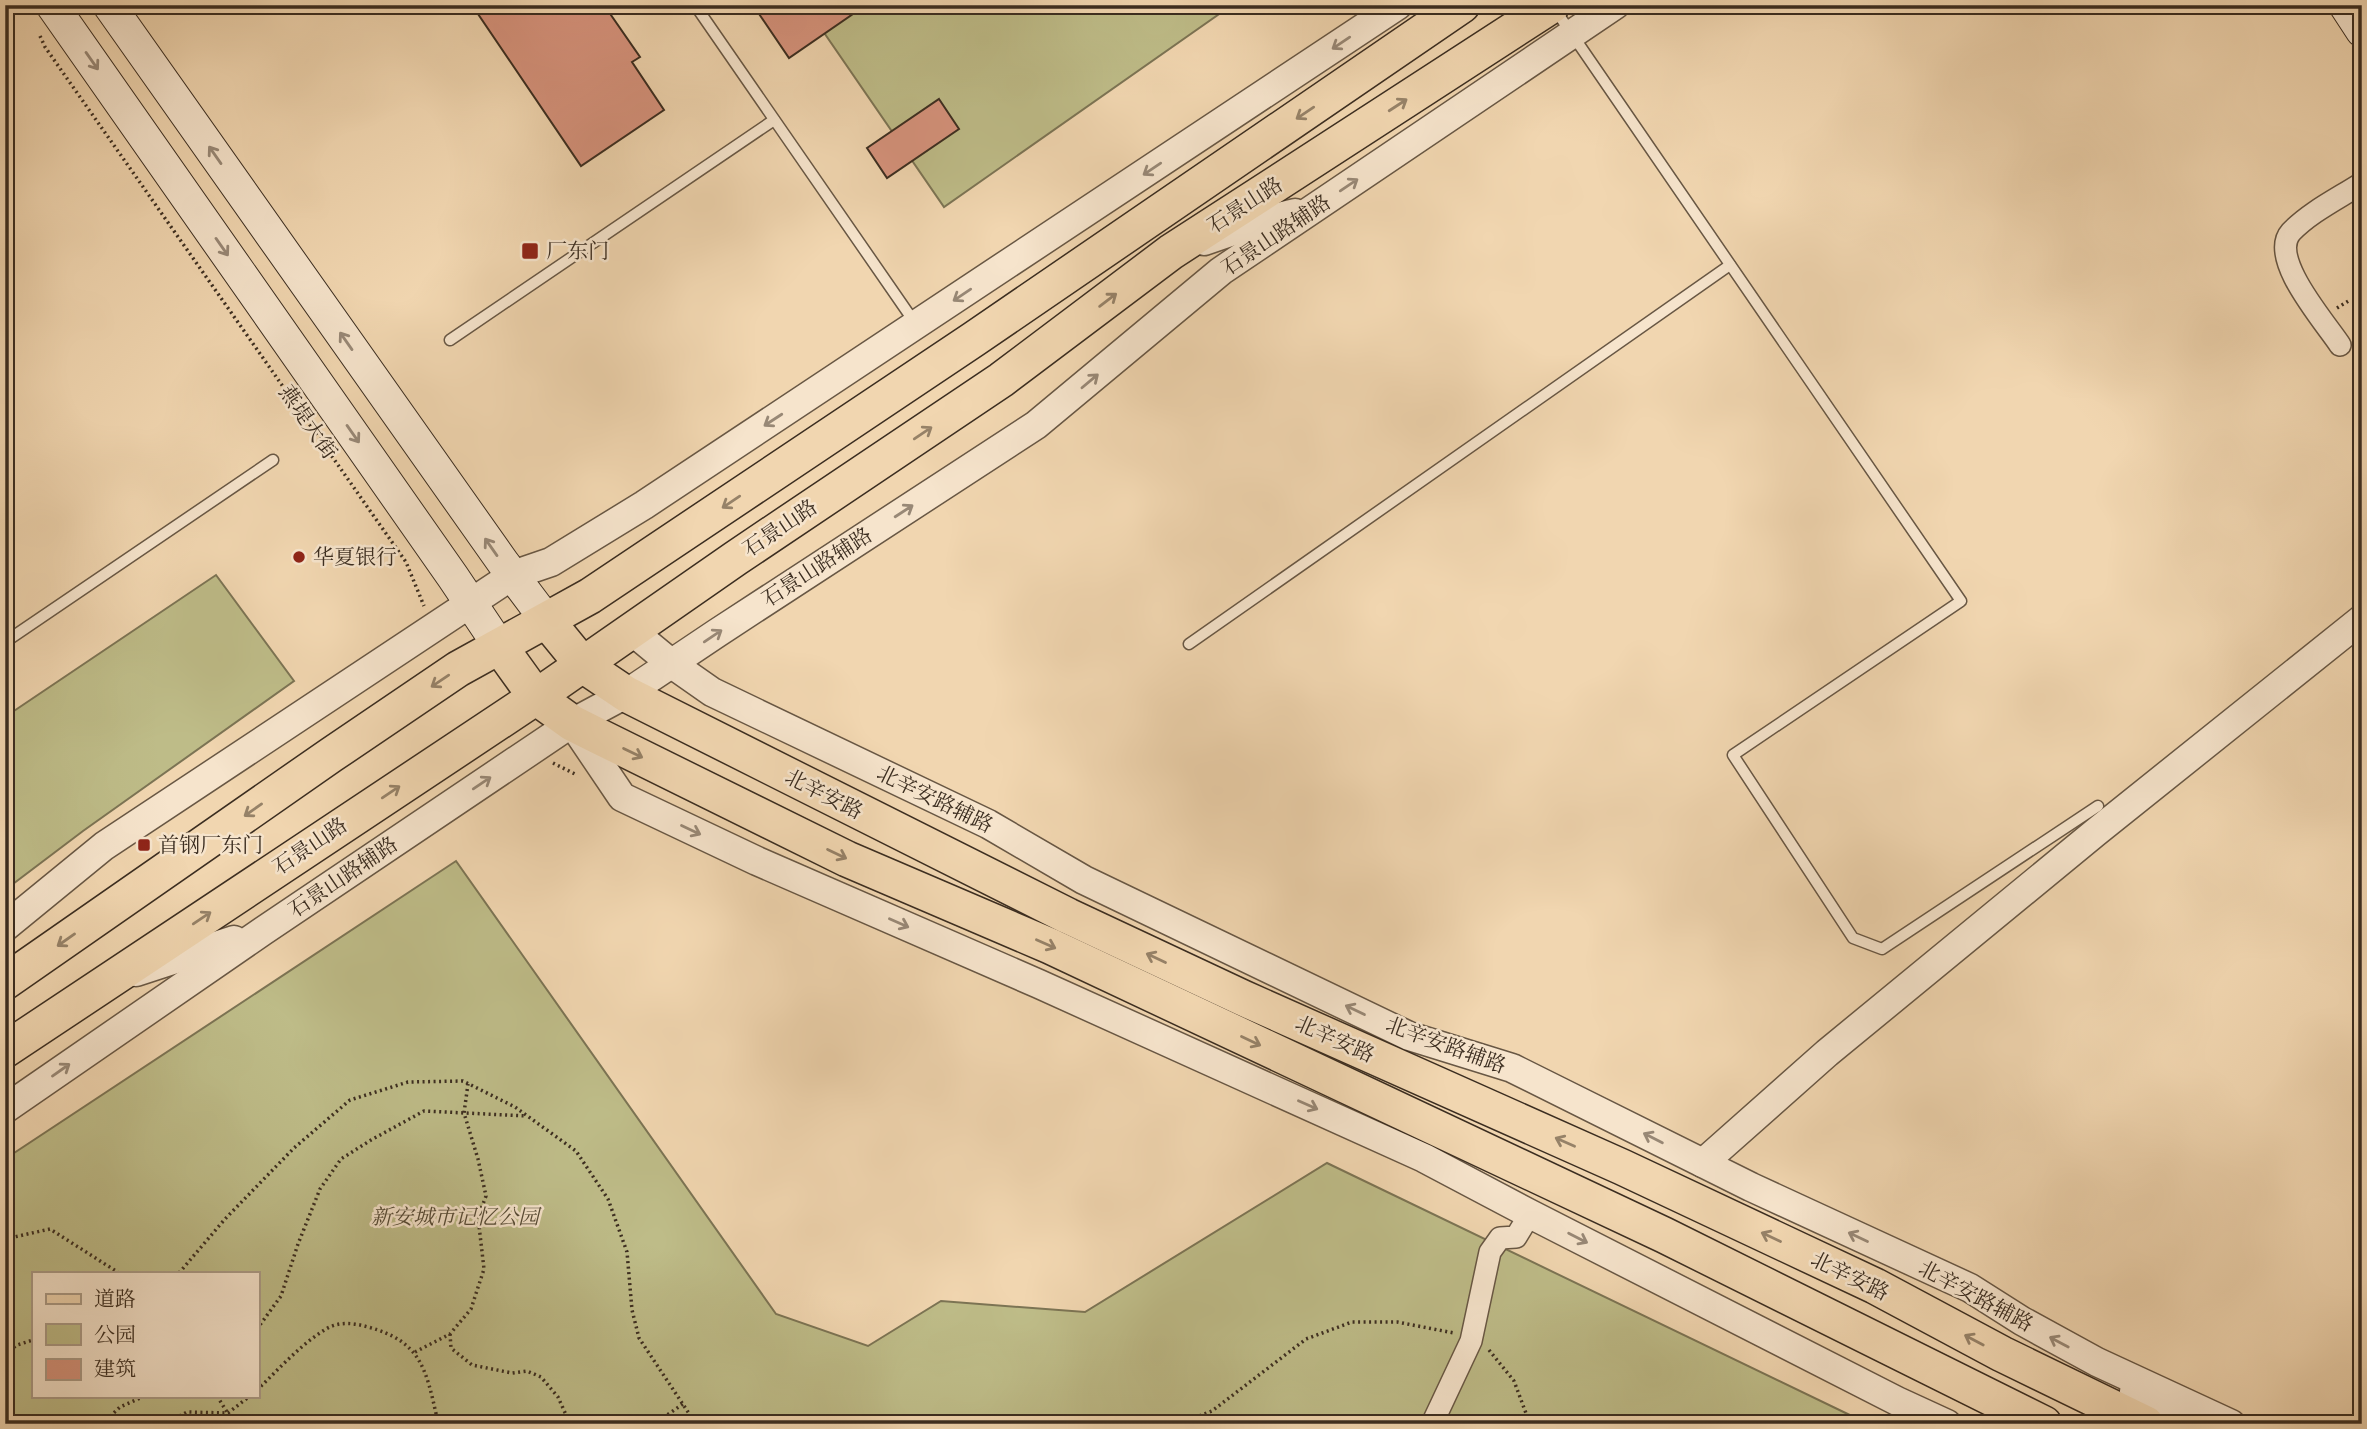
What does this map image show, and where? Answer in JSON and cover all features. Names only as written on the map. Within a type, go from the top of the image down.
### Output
[{"type":"main road","points":[[109,5],[502,562],[547,621]]},
{"type":"main road","name":"石景山路","points":[[5,982],[458,669],[590,596],[974,339],[1462,5]]},
{"type":"main road","points":[[2345,5],[2362,31]]},
{"type":"main road","name":"石景山路","points":[[5,1050],[536,697],[736,558],[1002,380],[1171,252],[1557,12]]},
{"type":"main road","name":"燕堤大街","points":[[44,16],[471,604],[500,648]]},
{"type":"main road","name":"北辛安路","points":[[547,621],[583,665],[626,694],[1068,916],[1243,998],[1622,1167],[1874,1286],[2002,1354],[2146,1424]]},
{"type":"main road","name":"北辛安路","points":[[500,648],[536,697],[572,723],[847,859],[1050,946],[1664,1235],[2044,1424]]},
{"type":"street","points":[[5,927],[104,846],[432,628],[513,575],[551,562],[632,512],[1398,5]]},
{"type":"street","name":"石景山路辅路","points":[[5,1109],[528,752],[572,723],[626,694],[1036,425],[1221,271],[1314,208],[1557,12],[1615,5]]},
{"type":"street","points":[[2340,345],[2292,275],[2285,253],[2289,234],[2362,183]]},
{"type":"street","points":[[1171,252],[1262,221],[1314,208]]},
{"type":"street","points":[[1703,1163],[1827,1053],[2085,841],[2362,619]]},
{"type":"street","name":"北辛安路辅路","points":[[632,631],[712,692],[988,824],[1084,880],[1409,1036],[1512,1068],[1703,1163],[1970,1288],[2022,1321],[2097,1362],[2231,1424]]},
{"type":"street","points":[[572,723],[622,797],[757,861],[1424,1158],[1897,1401],[1947,1424]]},
{"type":"street","points":[[1156,914],[1243,998]]},
{"type":"street","points":[[104,983],[263,931]]},
{"type":"street","points":[[1378,1101],[1424,1158]]},
{"type":"street","points":[[1432,1424],[1471,1341],[1490,1252],[1500,1238],[1516,1237],[1530,1214]]},
{"type":"street","points":[[2097,1362],[2175,1424]]},
{"type":"lane","points":[[695,5],[916,325]]},
{"type":"lane","points":[[1557,12],[1961,601],[1733,755],[1853,938],[1882,949],[2098,806]]},
{"type":"lane","points":[[450,340],[774,120]]},
{"type":"lane","points":[[1189,644],[1730,265]]},
{"type":"lane","points":[[5,642],[273,460]]},
{"type":"path","name":"燕堤大街","points":[[44,16],[45,47],[406,562],[432,628]]},
{"type":"path","points":[[528,752],[622,797]]},
{"type":"path","points":[[180,1272],[225,1219],[294,1148],[350,1100],[408,1082],[463,1081],[515,1107],[576,1152],[608,1199],[627,1252],[632,1310],[639,1338],[696,1424]]},
{"type":"path","points":[[415,1352],[450,1334],[471,1309],[484,1269],[478,1217],[485,1196],[478,1159],[464,1113],[468,1084]]},
{"type":"path","points":[[259,1326],[281,1296],[320,1189],[341,1159],[424,1111],[527,1116]]},
{"type":"path","points":[[5,1239],[50,1229],[117,1272]]},
{"type":"path","points":[[259,1388],[296,1352],[328,1327],[352,1322],[390,1333],[415,1352],[429,1381],[436,1424]]},
{"type":"path","points":[[1179,1424],[1212,1411],[1306,1339],[1352,1322],[1397,1322],[1450,1331],[1490,1351],[1514,1381],[1530,1424]]},
{"type":"path","points":[[450,1334],[451,1349],[472,1365],[512,1373],[527,1371],[541,1377],[558,1397],[567,1417],[574,1424]]},
{"type":"path","points":[[5,1354],[17,1345],[32,1340]]},
{"type":"path","points":[[102,1424],[120,1407],[140,1398]]},
{"type":"path","points":[[218,1398],[228,1413]]},
{"type":"path","points":[[165,1424],[187,1412],[228,1413],[247,1398]]},
{"type":"path","points":[[654,1424],[683,1404]]},
{"type":"path","points":[[549,1424],[567,1417]]},
{"type":"green space","points":[[805,5],[1232,5],[944,207]]},
{"type":"green space","points":[[216,575],[294,681],[83,831],[5,890],[5,717]]},
{"type":"green space","name":"新安城市记忆公园","points":[[456,861],[776,1314],[868,1346],[941,1301],[1085,1312],[1327,1163],[1856,1418],[1847,1424],[5,1424],[5,1159]]},
{"type":"building","points":[[485,5],[604,5],[640,57],[632,62],[664,110],[581,166],[476,11]]},
{"type":"building","points":[[753,5],[866,5],[789,58]]},
{"type":"building","points":[[939,99],[959,129],[887,178],[867,148]]},
{"type":"place","name":"厂东门","points":[[530,251]]},
{"type":"place","name":"华夏银行","points":[[299,557]]},
{"type":"place","name":"首钢厂东门","points":[[144,845]]}]
